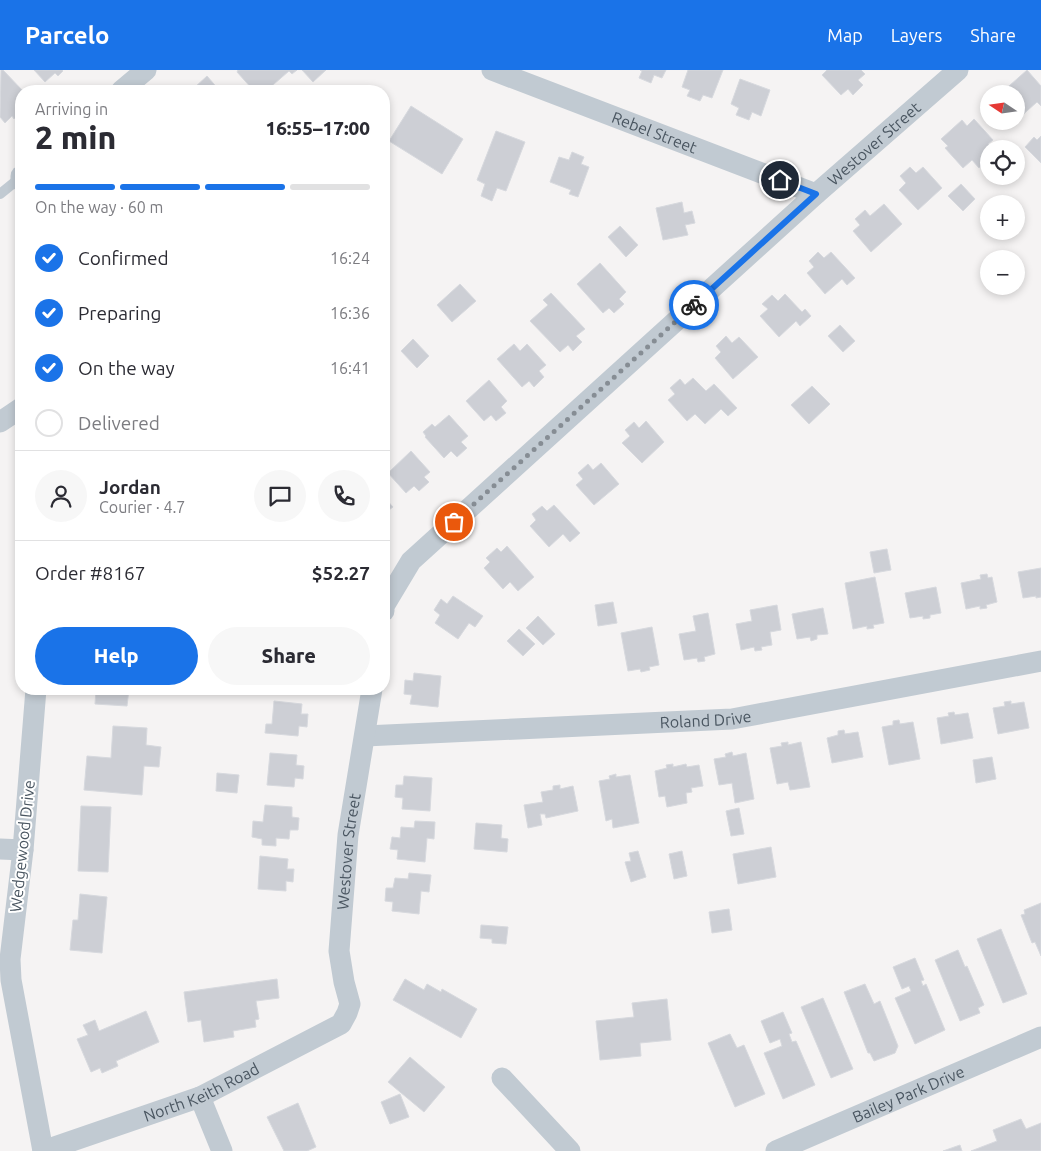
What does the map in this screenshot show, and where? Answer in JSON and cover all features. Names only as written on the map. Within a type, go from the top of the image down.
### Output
[{"type":"street","points":[[128,85],[146,70]]},
{"type":"street","name":"Rebel Street","points":[[492,70],[816,194]]},
{"type":"street","name":"Westover Street","points":[[390,596],[411,561],[816,194],[958,70]]},
{"type":"street","points":[[0,422],[15,412]]},
{"type":"street","name":"Roland Drive","points":[[365,736],[732,719],[1041,661]]},
{"type":"street","name":"Wedgewood Drive","points":[[36,695],[23,850],[10,959],[43,1151]]},
{"type":"street","name":"Westover Street","points":[[347,1013],[350,1004],[339,951],[348,835],[371,695]]},
{"type":"street","points":[[0,849],[23,850]]},
{"type":"street","name":"North Keith Road","points":[[43,1151],[200,1097],[341,1024],[347,1013]]},
{"type":"street","name":"Bailey Park Drive","points":[[776,1151],[1041,1037]]},
{"type":"street","points":[[502,1078],[570,1151]]},
{"type":"street","points":[[200,1097],[222,1151]]},
{"type":"lane","points":[[0,194],[15,182]]},
{"type":"building","points":[[1,70],[3,70],[17,85],[15,85],[15,118],[12,116],[5,123],[0,117]]},
{"type":"building","points":[[34,70],[63,71],[58,76],[55,73],[45,82]]},
{"type":"building","points":[[238,70],[297,70],[292,74],[289,71],[273,85],[249,85],[237,72]]},
{"type":"building","points":[[302,70],[326,70],[313,82]]},
{"type":"building","points":[[640,70],[666,70],[662,78],[654,75],[651,83],[639,78],[642,71]]},
{"type":"building","points":[[688,70],[723,70],[712,98],[703,95],[700,101],[687,96],[690,90],[682,87]]},
{"type":"building","points":[[827,70],[861,70],[865,74],[858,80],[863,85],[853,95],[848,89],[841,95],[822,75]]},
{"type":"building","points":[[1027,70],[1041,86],[1041,106],[1037,102],[1025,113],[1025,85],[1010,85]]},
{"type":"building","points":[[207,76],[215,85],[197,85]]},
{"type":"building","points":[[740,79],[770,90],[761,116],[752,112],[749,120],[736,115],[739,108],[731,104]]},
{"type":"building","points":[[411,106],[463,139],[442,174],[390,142]]},
{"type":"building","points":[[974,119],[980,126],[980,130],[984,130],[993,140],[980,140],[979,168],[972,160],[963,168],[945,148],[948,146],[941,139],[962,120],[967,126]]},
{"type":"building","points":[[496,131],[525,142],[506,191],[497,188],[492,201],[481,196],[485,184],[477,180]]},
{"type":"building","points":[[1041,136],[1041,163],[1025,147],[1034,137],[1037,140]]},
{"type":"building","points":[[572,152],[584,157],[581,164],[589,167],[578,197],[569,194],[571,190],[550,182],[559,157],[569,160]]},
{"type":"building","points":[[910,167],[916,173],[923,167],[942,188],[918,210],[899,190],[906,183],[900,176]]},
{"type":"building","points":[[961,184],[975,199],[963,211],[948,196]]},
{"type":"building","points":[[682,202],[684,213],[692,211],[695,223],[685,225],[688,235],[663,240],[656,208]]},
{"type":"building","points":[[884,204],[902,224],[871,252],[853,231],[860,225],[855,219],[865,210],[870,216]]},
{"type":"building","points":[[620,226],[638,245],[626,257],[608,237]]},
{"type":"building","points":[[818,252],[824,258],[831,252],[855,278],[847,285],[842,279],[825,294],[807,273],[814,267],[809,261]]},
{"type":"building","points":[[600,263],[626,292],[619,299],[624,304],[614,313],[609,308],[603,313],[577,284]]},
{"type":"building","points":[[460,284],[476,301],[452,322],[437,305]]},
{"type":"building","points":[[551,293],[585,329],[576,336],[582,342],[573,351],[568,345],[560,352],[530,321],[548,305],[543,300]]},
{"type":"building","points":[[785,294],[802,312],[805,309],[811,316],[800,326],[796,321],[779,337],[760,316],[768,309],[762,304],[772,295],[778,301]]},
{"type":"building","points":[[840,325],[855,341],[843,352],[828,336]]},
{"type":"building","points":[[726,336],[732,343],[739,337],[758,357],[733,379],[715,358],[721,352],[716,346]]},
{"type":"building","points":[[413,339],[429,356],[417,368],[401,351]]},
{"type":"building","points":[[514,344],[520,351],[527,344],[546,365],[539,371],[544,377],[534,387],[529,381],[522,387],[497,359]]},
{"type":"building","points":[[693,378],[706,391],[714,384],[737,408],[728,416],[721,409],[705,424],[695,414],[687,421],[668,400],[675,394],[670,388],[680,379],[685,385]]},
{"type":"building","points":[[489,380],[507,401],[501,407],[506,413],[496,421],[491,415],[484,421],[466,401]]},
{"type":"building","points":[[812,386],[830,404],[809,424],[791,405]]},
{"type":"building","points":[[449,415],[468,436],[461,442],[467,448],[457,457],[451,451],[444,458],[425,437],[423,432],[432,424],[435,427]]},
{"type":"building","points":[[646,421],[664,442],[642,463],[622,443],[630,436],[625,430],[634,422],[639,428]]},
{"type":"building","points":[[411,451],[430,472],[424,477],[429,482],[419,491],[414,486],[406,493],[390,475],[390,471]]},
{"type":"building","points":[[601,463],[619,484],[594,505],[576,485],[583,479],[578,473],[588,464],[593,470]]},
{"type":"building","points":[[554,505],[580,533],[570,542],[563,534],[549,547],[530,526],[536,520],[532,514],[542,506],[547,511]]},
{"type":"building","points":[[507,546],[534,577],[518,591],[510,582],[503,589],[484,568],[490,562],[486,558],[497,548],[501,552]]},
{"type":"building","points":[[887,549],[891,570],[874,573],[870,552]]},
{"type":"building","points":[[1041,568],[1041,597],[1023,598],[1018,572]]},
{"type":"building","points":[[987,574],[988,578],[992,577],[997,602],[986,605],[987,608],[980,609],[980,606],[966,609],[961,583],[981,579],[980,575]]},
{"type":"building","points":[[875,577],[884,623],[873,625],[874,628],[867,629],[867,626],[853,629],[845,583]]},
{"type":"building","points":[[936,587],[941,613],[930,615],[930,618],[923,619],[923,616],[910,618],[905,593]]},
{"type":"building","points":[[453,596],[483,616],[475,627],[469,623],[458,639],[435,623],[440,615],[434,610],[441,599],[447,604]]},
{"type":"building","points":[[613,602],[617,623],[598,626],[595,605]]},
{"type":"building","points":[[777,605],[781,630],[770,632],[772,645],[761,647],[762,650],[755,651],[754,647],[741,650],[736,624],[752,621],[750,610]]},
{"type":"building","points":[[823,608],[828,634],[817,635],[817,639],[811,641],[810,637],[797,639],[792,614]]},
{"type":"building","points":[[708,613],[715,654],[704,657],[705,661],[698,662],[697,658],[684,660],[679,634],[696,631],[693,616]]},
{"type":"building","points":[[538,616],[555,634],[543,645],[526,628]]},
{"type":"building","points":[[652,627],[659,665],[649,667],[650,670],[641,672],[640,669],[628,671],[621,633]]},
{"type":"building","points":[[519,629],[535,644],[523,656],[507,641]]},
{"type":"building","points":[[414,673],[441,676],[438,707],[410,704],[412,695],[404,694],[405,680],[413,681]]},
{"type":"building","points":[[96,695],[128,695],[127,706],[95,704]]},
{"type":"building","points":[[274,701],[302,704],[301,714],[308,714],[307,727],[299,726],[298,736],[265,733],[266,724],[272,724]]},
{"type":"building","points":[[1011,701],[1011,704],[1024,702],[1029,728],[998,734],[993,708],[1005,706],[1004,702]]},
{"type":"building","points":[[954,712],[955,715],[968,713],[973,738],[941,744],[937,718],[949,716],[948,713]]},
{"type":"building","points":[[899,720],[900,724],[913,722],[920,759],[889,765],[882,727],[893,725],[893,721]]},
{"type":"building","points":[[113,726],[147,728],[146,745],[161,747],[159,767],[144,766],[142,795],[84,790],[87,756],[111,758]]},
{"type":"building","points":[[844,730],[845,734],[858,732],[863,757],[832,763],[827,738],[838,735],[838,731]]},
{"type":"building","points":[[788,742],[788,745],[801,742],[810,787],[790,790],[788,782],[777,784],[770,748],[782,746],[781,743]]},
{"type":"building","points":[[732,752],[733,756],[746,753],[754,799],[735,803],[732,783],[719,785],[714,759],[726,757],[725,754]]},
{"type":"building","points":[[270,753],[297,755],[296,765],[304,766],[303,779],[295,778],[294,787],[267,785]]},
{"type":"building","points":[[992,757],[996,779],[976,783],[973,760]]},
{"type":"building","points":[[673,764],[673,767],[686,764],[687,767],[699,765],[703,786],[691,788],[692,792],[686,793],[687,803],[667,807],[665,796],[659,797],[655,771],[667,768],[666,765]]},
{"type":"building","points":[[217,773],[239,775],[237,793],[216,791]]},
{"type":"building","points":[[616,774],[616,777],[630,775],[639,823],[613,828],[612,819],[606,821],[599,781],[610,779],[609,776]]},
{"type":"building","points":[[404,776],[432,778],[430,811],[402,809],[403,798],[395,797],[396,785],[403,785]]},
{"type":"building","points":[[560,785],[560,789],[573,786],[578,811],[546,818],[545,814],[540,814],[542,825],[528,828],[524,805],[543,802],[541,792],[553,790],[553,786]]},
{"type":"building","points":[[265,805],[292,807],[292,817],[299,818],[298,830],[290,830],[289,839],[276,838],[276,846],[262,845],[262,839],[252,837],[253,821],[263,822]]},
{"type":"building","points":[[81,806],[111,807],[108,872],[78,871]]},
{"type":"building","points":[[739,808],[744,834],[731,836],[726,811]]},
{"type":"building","points":[[415,821],[435,822],[434,839],[427,838],[425,862],[397,859],[398,850],[390,849],[392,837],[400,838],[401,827],[414,828]]},
{"type":"building","points":[[476,823],[502,825],[501,838],[508,839],[507,852],[474,849]]},
{"type":"building","points":[[771,847],[776,877],[738,884],[733,854]]},
{"type":"building","points":[[638,851],[646,877],[631,882],[625,862],[631,861],[629,853]]},
{"type":"building","points":[[682,851],[687,876],[674,879],[669,854]]},
{"type":"building","points":[[260,856],[288,859],[287,869],[294,869],[293,882],[286,881],[286,891],[258,889]]},
{"type":"building","points":[[409,873],[431,875],[429,892],[421,891],[419,914],[392,911],[393,902],[385,901],[386,888],[393,888],[395,878],[408,879]]},
{"type":"building","points":[[80,894],[107,897],[102,953],[70,950],[73,920],[78,920]]},
{"type":"building","points":[[1041,903],[1041,956],[1035,942],[1032,943],[1021,915],[1025,914],[1024,910]]},
{"type":"building","points":[[729,909],[732,930],[712,933],[709,912]]},
{"type":"building","points":[[481,925],[508,927],[506,944],[492,943],[492,939],[480,938]]},
{"type":"building","points":[[1001,929],[1027,994],[1003,1003],[977,939]]},
{"type":"building","points":[[958,950],[984,1005],[978,1008],[980,1013],[960,1021],[935,960]]},
{"type":"building","points":[[915,958],[924,980],[921,981],[923,986],[926,984],[945,1030],[915,1044],[895,998],[911,991],[909,986],[902,989],[893,967]]},
{"type":"building","points":[[277,979],[279,998],[256,1001],[259,1019],[255,1020],[256,1027],[233,1031],[234,1037],[204,1042],[201,1020],[188,1022],[184,992]]},
{"type":"building","points":[[405,979],[424,990],[427,984],[441,992],[442,989],[477,1009],[461,1038],[393,1000]]},
{"type":"building","points":[[865,984],[874,1004],[880,1001],[898,1046],[895,1053],[874,1061],[870,1053],[868,1053],[844,992]]},
{"type":"building","points":[[823,998],[853,1069],[831,1078],[801,1007]]},
{"type":"building","points":[[667,999],[671,1040],[640,1043],[641,1056],[600,1060],[596,1021],[634,1017],[632,1003]]},
{"type":"building","points":[[146,1011],[159,1042],[116,1061],[118,1066],[102,1073],[100,1068],[91,1072],[77,1039],[88,1035],[83,1025],[95,1020],[99,1031]]},
{"type":"building","points":[[783,1012],[792,1033],[789,1034],[792,1042],[796,1041],[815,1085],[783,1099],[764,1053],[782,1046],[780,1039],[770,1043],[761,1021]]},
{"type":"building","points":[[730,1034],[737,1048],[744,1045],[765,1094],[735,1107],[708,1043]]},
{"type":"building","points":[[410,1057],[445,1087],[424,1112],[388,1082]]},
{"type":"building","points":[[400,1094],[409,1117],[390,1124],[381,1102]]},
{"type":"building","points":[[298,1103],[316,1147],[307,1151],[284,1151],[267,1117]]},
{"type":"building","points":[[1021,1119],[1026,1129],[1041,1123],[1041,1151],[971,1151],[997,1141],[993,1130]]},
{"type":"building","points":[[960,1145],[962,1151],[943,1151]]},
{"type":"way so far","points":[[454,522],[694,305]]},
{"type":"route","points":[[694,305],[816,194],[780,180]]}]
